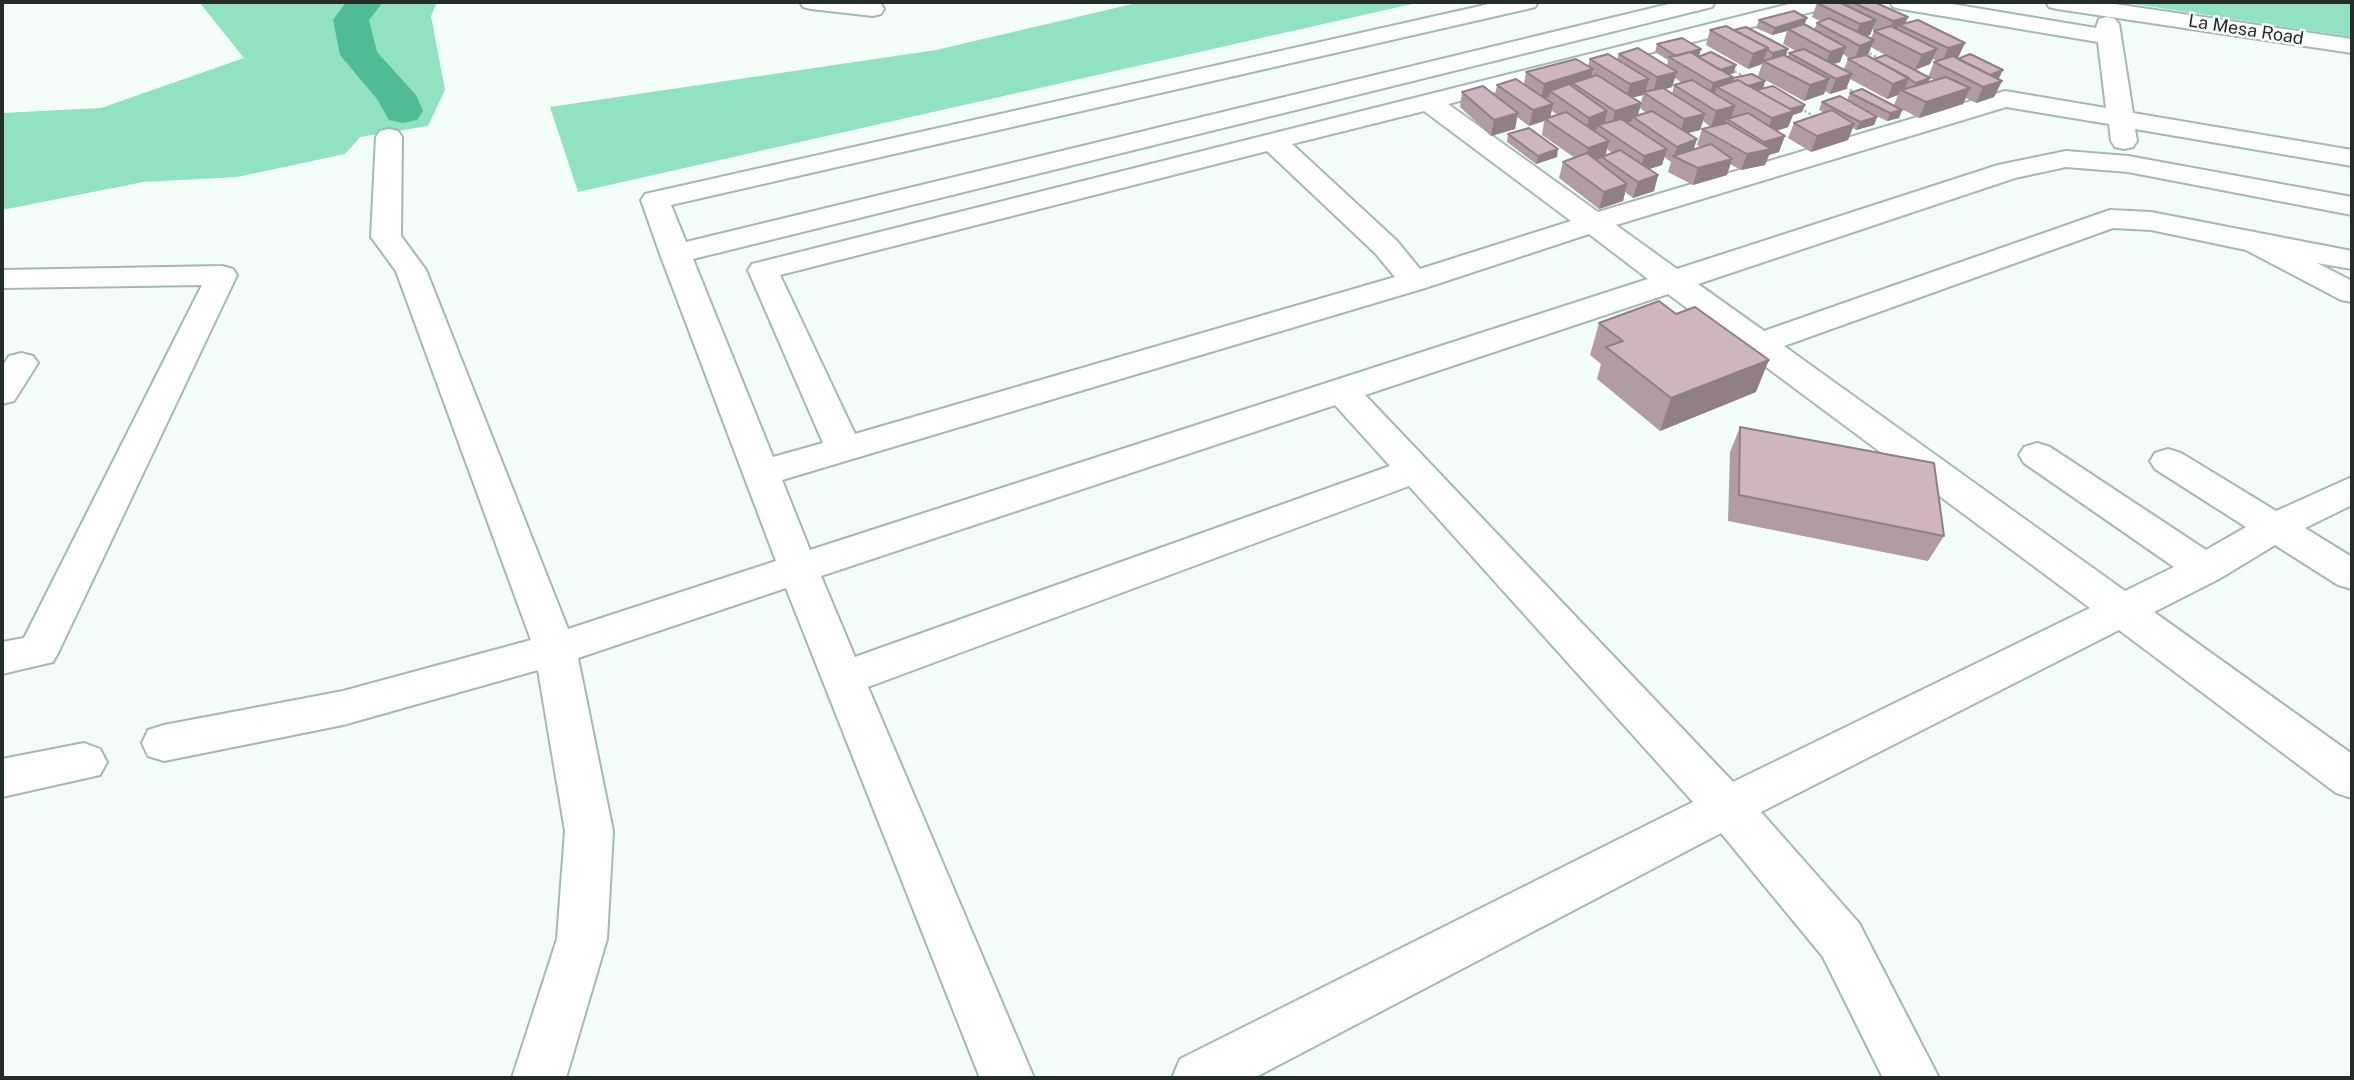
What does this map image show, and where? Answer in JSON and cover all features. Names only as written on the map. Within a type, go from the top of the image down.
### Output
[{"type":"street","points":[[811,2],[873,9]]},
{"type":"street","points":[[1007,1078],[799,571],[655,200],[1527,2]]},
{"type":"street","points":[[675,254],[1704,2]]},
{"type":"street","points":[[844,449],[763,270],[1823,2]]},
{"type":"street","points":[[1901,2],[2108,30],[2128,164]]},
{"type":"street","name":"La Mesa Road","points":[[2057,2],[2352,46]]},
{"type":"street","points":[[1878,14],[1903,26]]},
{"type":"street","points":[[1345,42],[1393,78]]},
{"type":"street","points":[[2003,74],[2015,79],[2024,100]]},
{"type":"street","points":[[762,473],[1414,281],[1593,223],[2005,99],[2024,100],[2352,158]]},
{"type":"street","points":[[1426,101],[2352,779]]},
{"type":"street","points":[[1030,114],[1065,159]]},
{"type":"street","points":[[389,137],[386,237],[411,270],[555,649],[589,831],[582,939],[539,1078]]},
{"type":"street","points":[[1271,141],[1368,229],[1414,281]]},
{"type":"street","points":[[164,743],[343,708],[555,649],[799,571],[2008,171],[2066,159],[2128,164],[2352,206]]},
{"type":"street","points":[[1759,344],[2110,219],[2151,221],[2352,260]]},
{"type":"street","points":[[2255,243],[2352,293]]},
{"type":"street","points":[[2,279],[222,275],[38,651],[2,657]]},
{"type":"street","points":[[2,363],[21,363],[2,393]]},
{"type":"street","points":[[1341,390],[1727,807],[1841,940],[1912,1078]]},
{"type":"street","points":[[2037,455],[2205,569]]},
{"type":"street","points":[[2168,461],[2277,526],[2352,575]]},
{"type":"street","points":[[843,679],[1415,470]]},
{"type":"street","points":[[1199,1078],[1727,807],[2205,569],[2277,526],[2350,494]]},
{"type":"street","points":[[2,778],[84,762]]},
{"type":"path","points":[[1677,38],[1757,84]]},
{"type":"path","points":[[1857,47],[1893,65]]},
{"type":"path","points":[[1835,81],[1859,94]]},
{"type":"path","points":[[1791,103],[1860,142]]},
{"type":"green space","points":[[199,2],[437,2],[431,16],[445,90],[428,126],[360,137],[345,154],[237,177],[143,182],[2,210],[2,113],[101,108],[244,58]]},
{"type":"green space","points":[[1141,2],[1421,2],[578,192],[550,107],[936,50]]},
{"type":"green space","points":[[2120,2],[2352,2],[2352,37]]},
{"type":"building","points":[[1839,2],[1876,20],[1860,24],[1817,3]]},
{"type":"building","points":[[1852,2],[1874,2],[1908,17],[1893,21]]},
{"type":"building","points":[[1794,11],[1807,18],[1775,28],[1759,20]]},
{"type":"building","points":[[1829,18],[1874,40],[1860,46],[1817,23]]},
{"type":"building","points":[[1918,20],[1965,43],[1948,48],[1899,25]]},
{"type":"building","points":[[1804,24],[1846,47],[1830,52],[1788,29]]},
{"type":"building","points":[[1726,26],[1768,48],[1753,54],[1710,30]]},
{"type":"building","points":[[1891,26],[1937,49],[1922,55],[1874,31]]},
{"type":"building","points":[[1746,27],[1788,49],[1773,53],[1734,30]]},
{"type":"building","points":[[1682,38],[1701,49],[1676,56],[1657,44]]},
{"type":"building","points":[[1638,48],[1677,72],[1657,77],[1619,54]]},
{"type":"building","points":[[1804,49],[1852,74],[1836,79],[1789,53]]},
{"type":"building","points":[[1690,52],[1733,77],[1713,83],[1669,57]]},
{"type":"building","points":[[1711,52],[1736,65],[1720,70],[1698,57]]},
{"type":"building","points":[[1608,54],[1649,79],[1630,84],[1590,59]]},
{"type":"building","points":[[1970,54],[2003,70],[1990,75],[1958,59]]},
{"type":"building","points":[[1784,55],[1829,79],[1810,85],[1763,61]]},
{"type":"building","points":[[1866,55],[1909,78],[1893,84],[1848,59]]},
{"type":"building","points":[[1886,55],[1930,78],[1916,83],[1874,59]]},
{"type":"building","points":[[1953,56],[2002,81],[1983,87],[1934,62]]},
{"type":"building","points":[[1576,59],[1593,69],[1544,84],[1526,72]]},
{"type":"building","points":[[1752,74],[1765,81],[1748,86],[1738,80],[1732,82],[1733,78]]},
{"type":"building","points":[[1597,75],[1641,103],[1615,111],[1572,83]]},
{"type":"building","points":[[1946,77],[1970,88],[1926,102],[1901,90]]},
{"type":"building","points":[[1516,79],[1553,104],[1533,110],[1497,85]]},
{"type":"building","points":[[1692,80],[1735,106],[1716,111],[1674,85]]},
{"type":"building","points":[[1738,80],[1794,111],[1772,118],[1717,87]]},
{"type":"building","points":[[1569,84],[1607,111],[1589,118],[1550,91]]},
{"type":"building","points":[[1483,86],[1518,113],[1494,120],[1462,92]]},
{"type":"building","points":[[1773,86],[1805,105],[1790,109],[1756,90]]},
{"type":"building","points":[[1663,88],[1705,114],[1684,119],[1643,92]]},
{"type":"building","points":[[1862,89],[1902,110],[1890,113],[1850,93]]},
{"type":"building","points":[[1840,96],[1877,117],[1860,122],[1822,102]]},
{"type":"building","points":[[1832,110],[1854,124],[1817,136],[1794,123]]},
{"type":"building","points":[[1652,111],[1697,139],[1677,147],[1633,117]]},
{"type":"building","points":[[1566,112],[1609,141],[1588,148],[1545,119]]},
{"type":"building","points":[[1748,113],[1785,136],[1764,142],[1727,119]]},
{"type":"building","points":[[1621,119],[1667,149],[1644,156],[1598,125]]},
{"type":"building","points":[[1727,123],[1771,149],[1747,154],[1702,129]]},
{"type":"building","points":[[1529,128],[1558,149],[1538,156],[1508,134]]},
{"type":"building","points":[[1711,144],[1732,159],[1698,168],[1673,156]]},
{"type":"building","points":[[1620,150],[1658,175],[1638,182],[1602,157]]},
{"type":"building","points":[[1587,153],[1627,184],[1604,192],[1563,162]]},
{"type":"building","points":[[1659,301],[1676,314],[1695,307],[1769,360],[1671,398],[1606,347],[1623,341],[1599,323]]},
{"type":"building","points":[[1740,427],[1934,463],[1944,536],[1739,495]]},
{"type":"waterway","points":[[365,2],[351,20],[359,55],[396,95],[403,111]]}]
